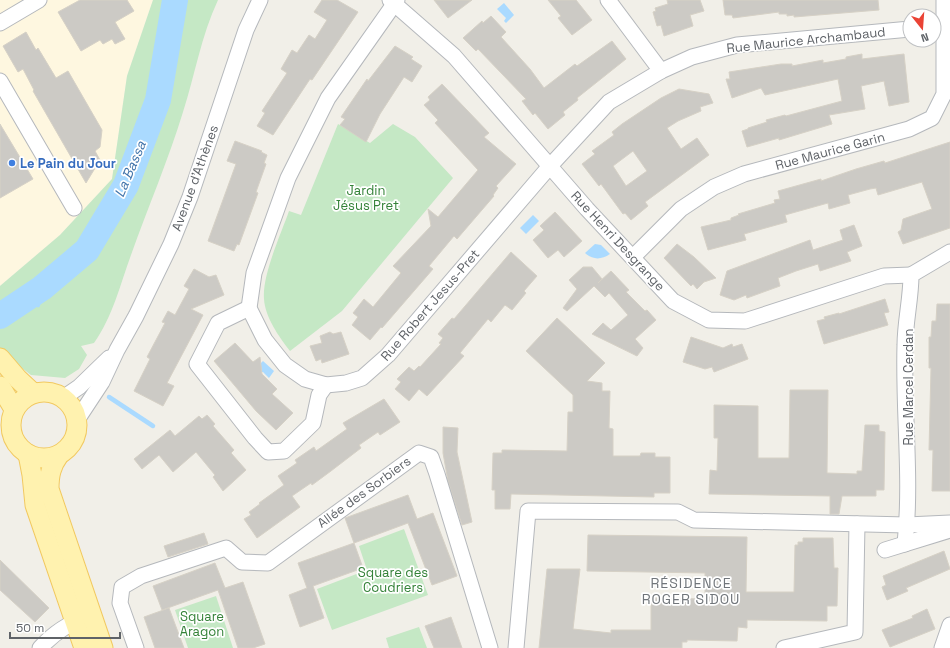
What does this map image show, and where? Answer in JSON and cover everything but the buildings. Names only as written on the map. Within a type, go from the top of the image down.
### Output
[{"type":"main road","points":[[0,358],[18,379],[34,393]]},
{"type":"main road","points":[[0,386],[14,410]]},
{"type":"main road","points":[[59,455],[49,458],[38,458],[28,454],[20,448],[14,440],[11,430],[11,419],[14,410],[26,397],[34,393],[54,393],[63,398],[70,404],[77,420],[77,431],[73,440],[59,455],[54,463],[49,476],[49,489],[84,619],[84,648]]},
{"type":"main road","points":[[28,454],[35,505],[84,619],[103,648]]},
{"type":"street","points":[[0,23],[40,0]]},
{"type":"street","name":"Avenue d'Athènes","points":[[77,420],[102,382],[154,279],[185,211],[246,30],[260,0]]},
{"type":"street","points":[[608,0],[660,71]]},
{"type":"street","name":"Rue Maurice Garin","points":[[942,11],[944,0]]},
{"type":"street","points":[[326,385],[319,395],[313,423],[284,451],[268,452],[255,438],[197,364],[218,323],[249,308],[254,274],[288,178],[328,98],[393,1]]},
{"type":"street","name":"Rue Henri Desgrange","points":[[393,1],[454,56],[587,209],[673,301],[709,320],[745,321],[884,276],[912,275]]},
{"type":"street","name":"Rue Maurice Archambaud","points":[[550,166],[609,102],[660,71],[692,57],[737,45],[902,30]]},
{"type":"street","name":"Rue Maurice Garin","points":[[633,257],[681,209],[714,187],[744,174],[908,129],[932,118],[944,94],[941,48]]},
{"type":"street","points":[[0,81],[74,208]]},
{"type":"street","name":"Rue Robert Jesus-Pret","points":[[249,308],[265,340],[285,365],[305,379],[326,385],[346,383],[362,378],[388,355],[550,166]]},
{"type":"street","points":[[912,275],[950,252]]},
{"type":"street","name":"Rue Marcel Cerdan","points":[[905,544],[909,510],[905,344],[912,275]]},
{"type":"street","name":"Avenue d'Athènes","points":[[63,398],[84,382],[117,350]]},
{"type":"street","name":"Allée des Sorbiers","points":[[136,648],[120,603],[122,587],[141,576],[226,548],[242,562],[268,563],[419,453],[430,457],[435,468],[490,648]]},
{"type":"street","points":[[516,648],[528,511],[678,512],[694,520],[907,525],[950,523]]},
{"type":"street","points":[[784,648],[855,632],[857,524]]},
{"type":"street","points":[[885,550],[950,530]]},
{"type":"street","points":[[40,648],[54,633],[84,619]]},
{"type":"street","points":[[939,647],[950,625]]},
{"type":"shaded area","points":[[0,0],[153,0],[127,76],[112,179],[60,235],[0,286]]},
{"type":"green space","points":[[153,0],[218,0],[207,27],[171,148],[116,300],[101,333],[94,343],[81,346],[87,355],[79,369],[65,378],[31,375],[0,351],[0,286],[60,235],[112,179],[127,76]]},
{"type":"green space","name":"Jardin Jésus Pret","points":[[338,124],[370,143],[393,124],[415,137],[453,178],[342,311],[290,351],[277,333],[267,313],[264,299],[266,278],[289,211],[301,215]]},
{"type":"green space","name":"Square des Coudriers","points":[[404,529],[428,595],[332,630],[317,589],[367,570],[359,546]]},
{"type":"green space","name":"Square Aragon","points":[[216,596],[233,648],[188,648],[175,610]]},
{"type":"green space","points":[[419,627],[427,648],[389,648],[386,638]]},
{"type":"water","points":[[504,3],[514,15],[506,23],[504,21],[506,18],[497,9]]},
{"type":"water","points":[[533,215],[539,221],[526,234],[520,228]]},
{"type":"water","points":[[595,244],[601,245],[610,254],[603,257],[594,258],[585,253]]},
{"type":"water","points":[[263,361],[274,371],[269,378],[263,372],[257,372],[255,369]]},
{"type":"waterway","name":"La Bassa","points":[[0,316],[42,288],[87,250],[126,185],[158,100],[175,0]]},
{"type":"waterway","points":[[28,297],[38,305]]},
{"type":"waterway","points":[[109,397],[153,426]]},
{"type":"place","name":"Le Pain du Jour","points":[[12,163]]},
{"type":"district","name":"RÉSIDENCE ROGER SIDOU","points":[[691,592]]}]
